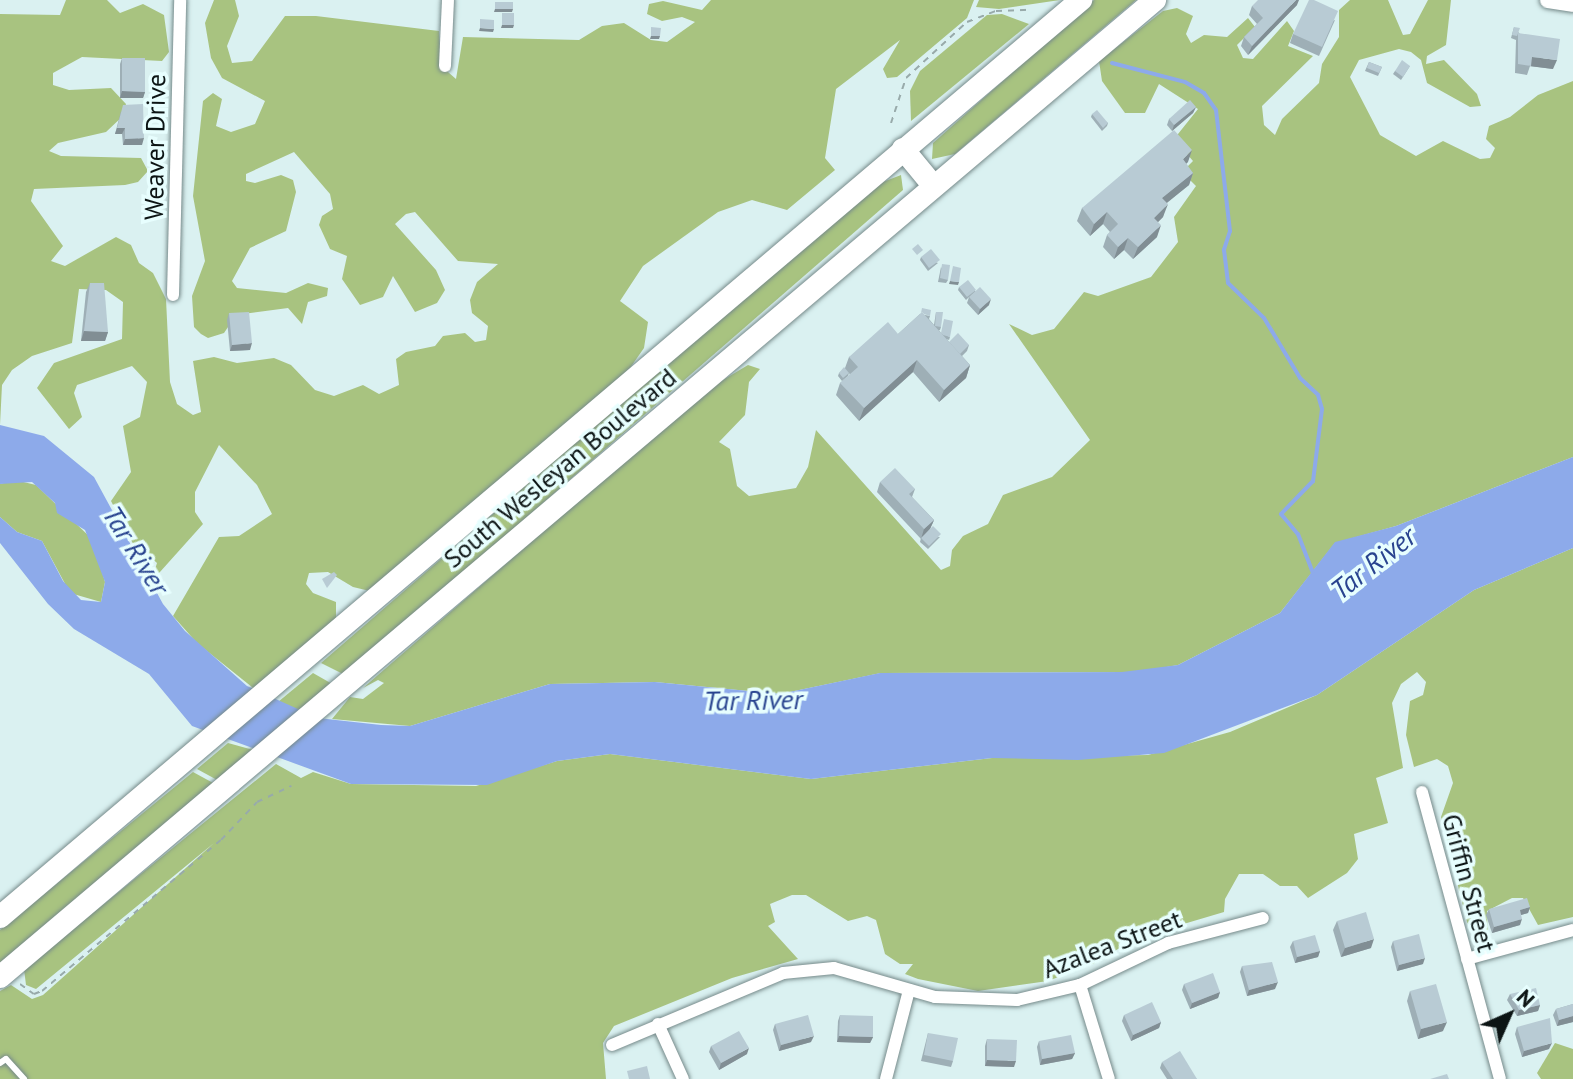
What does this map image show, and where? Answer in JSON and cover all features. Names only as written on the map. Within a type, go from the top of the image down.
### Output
[{"type":"highway","name":"South Wesleyan Boulevard","points":[[0,917],[181,768],[1081,0]]},
{"type":"highway","name":"South Wesleyan Boulevard","points":[[4,973],[223,791],[932,184],[1155,0]]},
{"type":"highway","points":[[903,149],[932,184]]},
{"type":"street","name":"Weaver Drive","points":[[173,295],[180,0]]},
{"type":"street","points":[[445,66],[448,0]]},
{"type":"street","points":[[1548,0],[1573,4]]},
{"type":"street","name":"Griffin Street","points":[[1422,792],[1500,1079]]},
{"type":"street","name":"Azalea Street","points":[[612,1045],[764,979],[802,970],[855,971],[909,990],[987,1002],[1080,985],[1168,943],[1263,918]]},
{"type":"street","points":[[1467,959],[1573,930]]},
{"type":"street","points":[[1080,985],[1109,1079]]},
{"type":"street","points":[[886,1079],[909,990]]},
{"type":"street","points":[[658,1024],[683,1079]]},
{"type":"lane","points":[[0,1063],[6,1059],[24,1079]]},
{"type":"path","points":[[891,123],[906,78],[967,22],[996,11],[1031,10]]},
{"type":"path","points":[[4,973],[24,989],[42,991],[221,840],[257,802],[291,786]]},
{"type":"green space","points":[[66,0],[107,0],[120,13],[143,4],[164,15],[169,52],[162,61],[82,57],[53,73],[53,85],[69,90],[111,88],[126,104],[124,115],[106,132],[58,143],[49,151],[61,156],[141,158],[148,171],[138,182],[125,185],[34,189],[31,201],[63,246],[51,261],[65,266],[116,237],[131,245],[139,263],[153,273],[166,299],[170,382],[177,404],[193,415],[201,412],[193,361],[214,357],[237,363],[274,358],[291,365],[315,390],[334,396],[363,385],[379,394],[399,385],[396,359],[406,352],[435,346],[443,336],[465,333],[475,342],[486,340],[488,326],[472,313],[470,300],[477,282],[498,264],[458,261],[415,212],[406,214],[395,224],[436,270],[445,290],[437,303],[415,312],[393,276],[383,297],[360,305],[342,279],[347,256],[330,249],[319,225],[322,216],[333,209],[330,194],[294,152],[246,174],[246,181],[255,183],[281,175],[293,180],[296,192],[286,231],[250,248],[232,281],[237,288],[286,293],[308,283],[328,288],[327,296],[308,302],[302,324],[288,308],[236,315],[224,333],[208,338],[201,334],[194,327],[192,296],[205,261],[193,196],[203,101],[213,93],[222,99],[216,126],[231,132],[255,124],[265,101],[222,78],[211,58],[205,23],[214,0],[235,0],[239,16],[227,46],[232,63],[252,61],[285,16],[316,16],[439,31],[441,66],[456,79],[463,37],[579,40],[602,26],[624,23],[651,40],[667,42],[695,22],[682,17],[662,21],[647,14],[649,4],[663,1],[702,10],[711,0],[974,0],[967,18],[897,77],[887,78],[883,69],[900,40],[836,89],[825,158],[835,170],[787,210],[752,200],[718,212],[643,266],[620,301],[648,322],[644,348],[630,368],[374,592],[353,587],[328,572],[309,573],[306,584],[313,593],[336,602],[336,620],[257,691],[197,643],[173,616],[219,537],[239,536],[272,514],[257,485],[219,445],[195,492],[195,512],[203,524],[151,582],[157,563],[148,555],[144,565],[111,501],[131,472],[123,426],[140,417],[147,382],[132,366],[77,385],[74,393],[82,417],[69,429],[37,388],[54,363],[122,339],[123,302],[106,290],[79,289],[72,343],[32,356],[12,370],[2,385],[0,425],[0,14],[60,15]]},
{"type":"green space","points":[[979,0],[1060,0],[999,9],[976,7]]},
{"type":"green space","points":[[1094,0],[1136,0],[955,154],[932,159],[933,143]]},
{"type":"green space","points":[[1350,0],[1388,0],[1403,35],[1410,34],[1428,0],[1451,0],[1446,45],[1427,56],[1426,64],[1444,60],[1477,94],[1481,106],[1470,107],[1427,83],[1421,60],[1411,52],[1399,49],[1359,60],[1350,77],[1380,135],[1416,156],[1443,141],[1480,159],[1490,158],[1495,148],[1486,139],[1489,126],[1510,117],[1538,95],[1573,81],[1573,457],[1396,526],[1335,543],[1280,613],[1178,665],[1138,672],[881,673],[780,694],[655,682],[550,684],[410,726],[332,719],[350,697],[363,699],[384,683],[378,680],[363,688],[621,464],[713,386],[748,365],[760,369],[749,382],[745,415],[719,442],[730,449],[737,486],[749,496],[796,488],[808,467],[816,430],[941,570],[950,566],[952,550],[963,536],[988,524],[1003,495],[1052,477],[1090,440],[1009,324],[1032,335],[1054,329],[1084,292],[1098,296],[1151,277],[1178,242],[1174,217],[1196,186],[1182,172],[1193,161],[1174,139],[1198,109],[1159,84],[1145,113],[1125,113],[1102,81],[1099,61],[1163,11],[1177,8],[1193,16],[1186,34],[1191,43],[1204,35],[1227,37],[1248,18],[1255,27],[1237,45],[1243,58],[1253,59],[1287,21],[1294,31],[1288,46],[1313,56],[1262,106],[1264,125],[1275,135],[1282,119],[1319,83],[1322,64],[1339,37],[1339,10]]},
{"type":"green space","points":[[1002,14],[1029,24],[911,121],[910,91],[920,71],[987,15]]},
{"type":"green space","points":[[901,175],[903,190],[345,675],[321,663],[870,187]]},
{"type":"green space","points":[[15,480],[36,485],[93,540],[105,582],[101,602],[70,593],[42,541],[17,532],[0,517],[0,484]]},
{"type":"green space","points":[[1573,548],[1573,917],[1538,925],[1523,898],[1512,898],[1487,911],[1488,943],[1477,941],[1467,922],[1441,817],[1453,783],[1448,766],[1437,759],[1414,767],[1406,735],[1410,701],[1423,695],[1426,682],[1417,672],[1401,684],[1392,703],[1403,768],[1376,778],[1388,823],[1354,834],[1358,859],[1347,873],[1308,898],[1297,886],[1280,886],[1263,874],[1239,874],[1225,899],[1224,912],[1133,939],[1100,961],[1048,981],[978,991],[918,979],[905,974],[913,964],[900,964],[885,954],[876,920],[867,916],[848,921],[806,895],[792,895],[770,904],[775,922],[768,926],[798,959],[732,978],[614,1026],[603,1043],[606,1079],[0,1079],[0,991],[11,985],[32,999],[43,995],[214,843],[36,989],[26,985],[24,969],[276,764],[301,778],[313,772],[351,784],[476,786],[557,761],[610,754],[811,779],[992,758],[1148,755],[1230,732],[1317,695],[1474,590]]},
{"type":"green space","points":[[313,673],[334,685],[301,712],[278,702]]},
{"type":"green space","points":[[228,743],[257,751],[219,781],[197,769]]},
{"type":"green space","points":[[193,772],[215,784],[0,967],[0,930]]},
{"type":"green space","points":[[1555,1043],[1573,1049],[1573,1079],[1541,1079],[1537,1073]]},
{"type":"water","name":"Tar River","points":[[0,425],[44,436],[94,477],[163,604],[185,631],[247,686],[318,718],[381,725],[410,726],[550,684],[655,682],[780,694],[880,673],[1122,672],[1178,665],[1280,613],[1335,542],[1396,526],[1573,457],[1573,548],[1474,590],[1317,695],[1164,753],[1078,760],[992,758],[811,779],[610,754],[557,761],[487,785],[351,784],[192,726],[149,674],[74,629],[48,604],[0,543],[0,517],[17,532],[42,541],[63,581],[81,600],[101,602],[105,582],[85,530],[57,513],[55,503],[32,482],[0,484]]},
{"type":"building","points":[[1258,0],[1296,0],[1252,46],[1244,37],[1263,18],[1252,6]]},
{"type":"building","points":[[1309,0],[1338,11],[1322,47],[1293,34]]},
{"type":"building","points":[[495,2],[513,2],[513,9],[495,9]]},
{"type":"building","points":[[502,13],[514,13],[514,25],[502,25]]},
{"type":"building","points":[[480,19],[494,20],[494,29],[480,28]]},
{"type":"building","points":[[651,27],[661,28],[660,36],[651,36]]},
{"type":"building","points":[[1514,27],[1520,28],[1517,36],[1512,35]]},
{"type":"building","points":[[1518,33],[1560,39],[1557,60],[1532,57],[1531,66],[1518,64]]},
{"type":"building","points":[[122,58],[145,58],[145,92],[122,91]]},
{"type":"building","points":[[1402,60],[1410,66],[1403,77],[1395,71]]},
{"type":"building","points":[[1369,62],[1382,67],[1379,73],[1367,68]]},
{"type":"building","points":[[1190,100],[1196,107],[1174,125],[1169,119]]},
{"type":"building","points":[[143,104],[144,138],[125,139],[125,128],[117,128],[123,105]]},
{"type":"building","points":[[1097,110],[1108,123],[1103,128],[1092,114]]},
{"type":"building","points":[[1174,130],[1192,150],[1183,159],[1193,173],[1162,198],[1168,204],[1154,218],[1161,225],[1138,247],[1128,238],[1118,247],[1107,235],[1118,224],[1107,212],[1094,224],[1082,208]]},
{"type":"building","points":[[918,244],[923,250],[917,255],[912,249]]},
{"type":"building","points":[[931,249],[940,260],[929,268],[921,257]]},
{"type":"building","points":[[942,264],[950,265],[948,280],[940,278]]},
{"type":"building","points":[[953,266],[961,268],[959,282],[950,281]]},
{"type":"building","points":[[968,280],[976,290],[967,297],[959,287]]},
{"type":"building","points":[[90,283],[104,283],[108,332],[84,331]]},
{"type":"building","points":[[980,287],[991,299],[980,309],[969,297]]},
{"type":"building","points":[[922,308],[931,310],[930,316],[921,313]]},
{"type":"building","points":[[249,312],[252,343],[232,345],[229,313]]},
{"type":"building","points":[[922,312],[970,365],[944,390],[917,360],[864,408],[840,383],[858,367],[849,357],[888,322],[898,334]]},
{"type":"building","points":[[936,312],[943,312],[941,327],[935,326]]},
{"type":"building","points":[[944,319],[953,321],[950,337],[941,333]]},
{"type":"building","points":[[958,333],[969,345],[960,354],[949,342]]},
{"type":"building","points":[[844,367],[849,373],[843,378],[839,373]]},
{"type":"building","points":[[895,468],[915,489],[909,494],[934,520],[924,529],[880,482]]},
{"type":"building","points":[[933,526],[941,534],[929,546],[921,538]]},
{"type":"building","points":[[334,572],[337,575],[327,588],[322,579]]},
{"type":"building","points":[[1527,898],[1530,907],[1520,910],[1522,919],[1494,927],[1489,909]]},
{"type":"building","points":[[1366,912],[1374,939],[1345,948],[1337,921]]},
{"type":"building","points":[[1419,934],[1425,958],[1399,965],[1393,941]]},
{"type":"building","points":[[1315,935],[1320,951],[1297,957],[1293,941]]},
{"type":"building","points":[[1272,962],[1278,982],[1249,990],[1242,966]]},
{"type":"building","points":[[1213,973],[1220,992],[1192,1003],[1184,984]]},
{"type":"building","points":[[1436,984],[1447,1022],[1421,1029],[1410,991]]},
{"type":"building","points":[[1536,988],[1540,1005],[1519,1010],[1510,994]]},
{"type":"building","points":[[1152,1002],[1161,1022],[1133,1035],[1124,1015]]},
{"type":"building","points":[[1573,1004],[1573,1016],[1559,1020],[1556,1009]]},
{"type":"building","points":[[808,1015],[814,1036],[781,1045],[775,1024]]},
{"type":"building","points":[[840,1015],[873,1016],[873,1037],[839,1036]]},
{"type":"building","points":[[1550,1018],[1552,1043],[1524,1051],[1517,1027]]},
{"type":"building","points":[[739,1031],[749,1048],[721,1063],[711,1046]]},
{"type":"building","points":[[928,1033],[958,1038],[953,1061],[924,1055]]},
{"type":"building","points":[[1071,1035],[1075,1053],[1042,1059],[1039,1041]]},
{"type":"building","points":[[987,1039],[1017,1040],[1016,1061],[987,1060]]},
{"type":"building","points":[[1180,1051],[1197,1079],[1173,1079],[1162,1062]]},
{"type":"building","points":[[647,1066],[650,1079],[629,1079],[627,1071]]},
{"type":"building","points":[[1447,1074],[1449,1079],[1430,1079]]},
{"type":"waterway","name":"Tar River","points":[[1112,63],[1185,82],[1204,93],[1216,110],[1230,231],[1224,250],[1228,283],[1264,318],[1300,378],[1318,395],[1322,409],[1313,481],[1281,514],[1298,534],[1313,573]]}]
